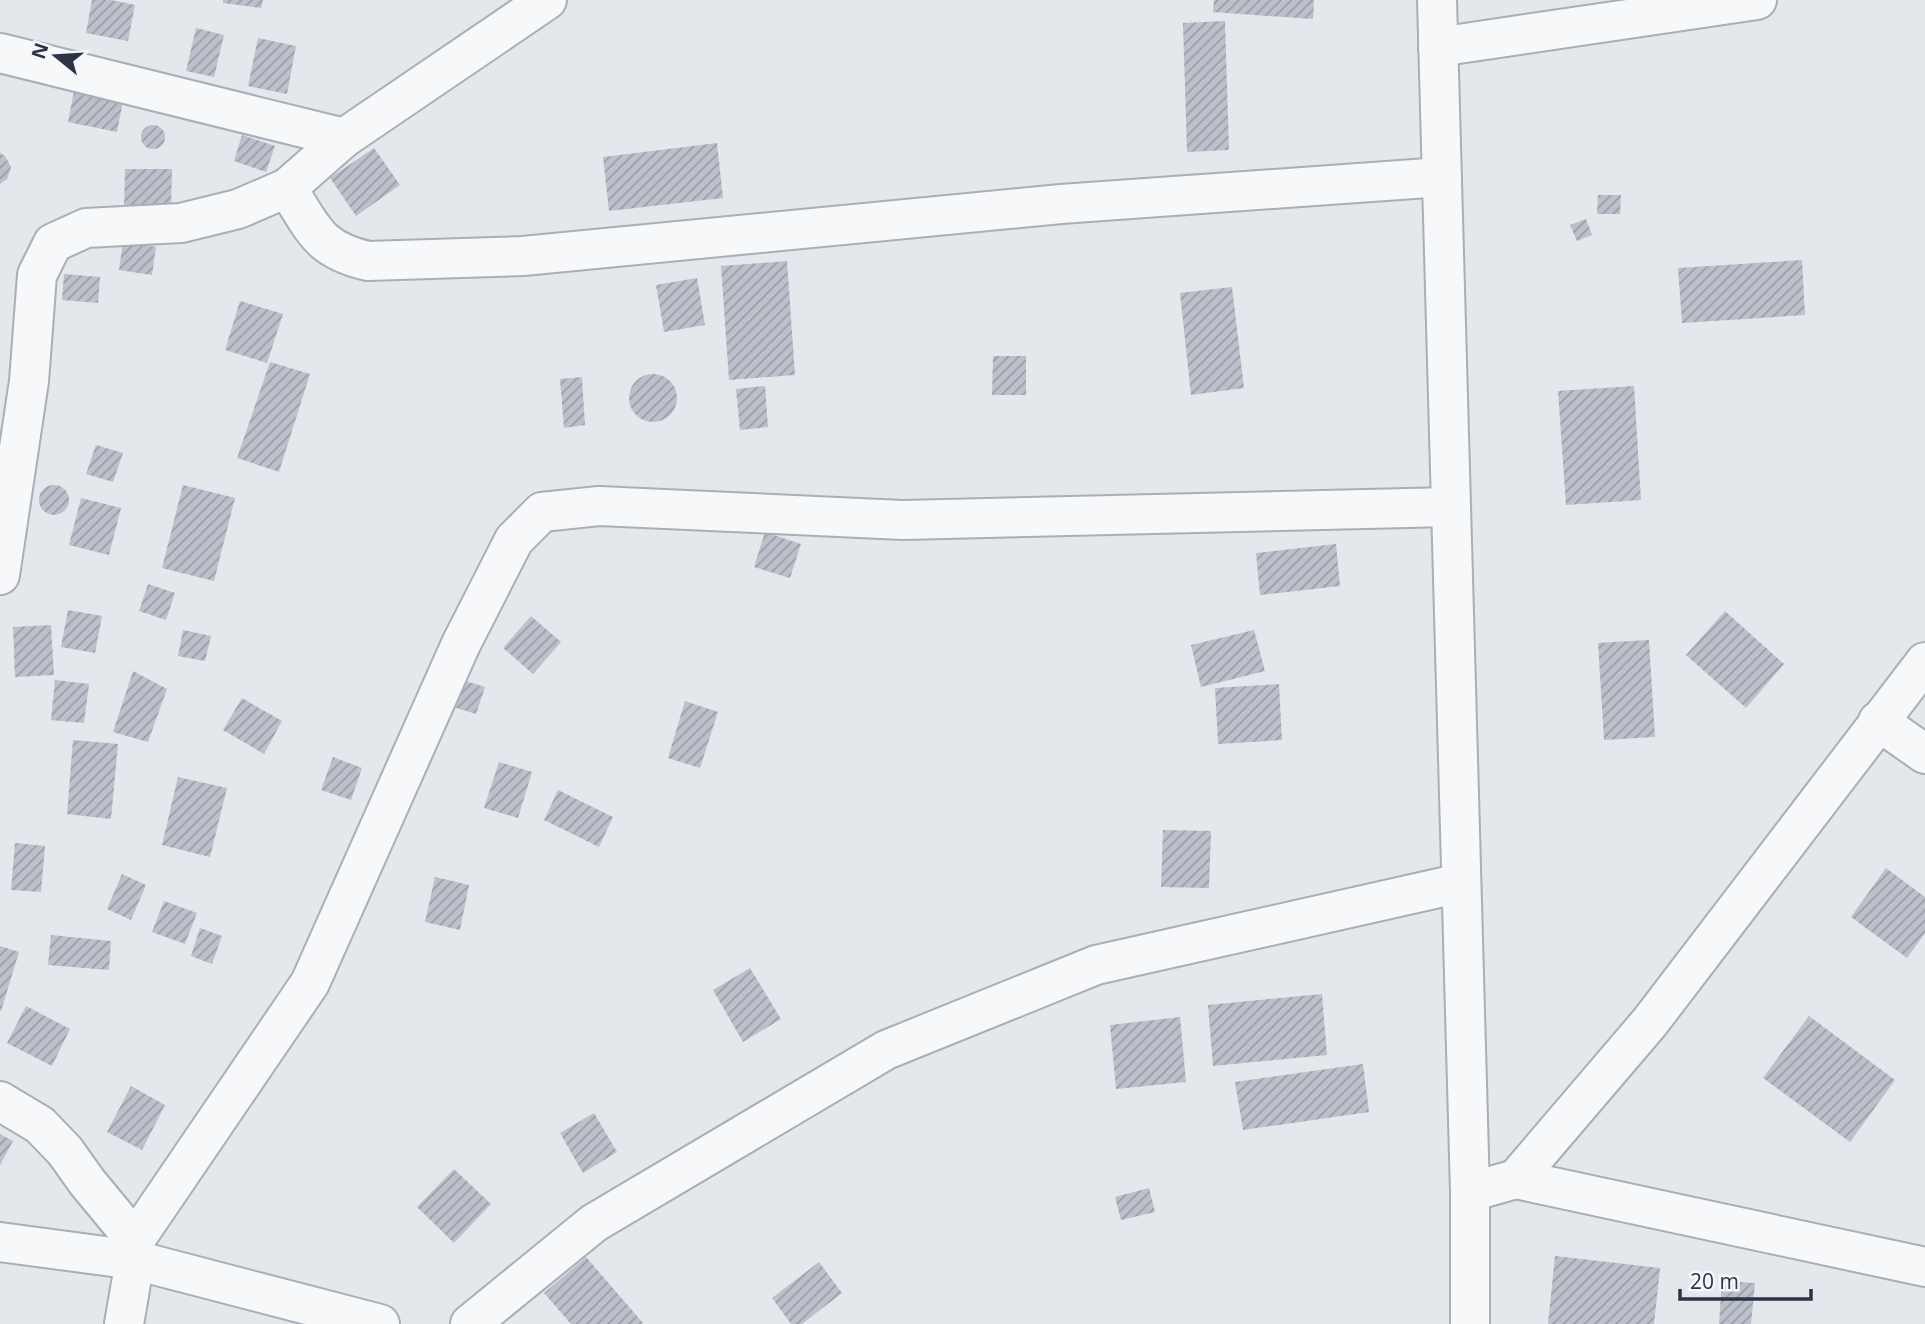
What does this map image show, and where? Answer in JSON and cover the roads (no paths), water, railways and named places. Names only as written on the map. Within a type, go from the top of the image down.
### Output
[{"type":"street","points":[[0,575],[29,381],[37,275],[53,243],[86,228],[192,220],[238,209],[287,188],[344,138],[547,0]]},
{"type":"street","points":[[1437,0],[1470,1192],[1470,1324]]},
{"type":"street","points":[[1438,47],[1757,0]]},
{"type":"street","points":[[0,53],[344,138]]},
{"type":"street","points":[[287,188],[323,243],[343,255],[368,261],[523,256],[1060,204],[1442,177]]},
{"type":"street","points":[[124,1324],[135,1250],[310,983],[461,643],[514,540],[542,512],[599,506],[903,520],[1450,507]]},
{"type":"street","points":[[1516,1179],[1650,1022],[1925,662]]},
{"type":"street","points":[[1878,721],[1925,754]]},
{"type":"street","points":[[470,1324],[594,1223],[886,1050],[1096,965],[1461,883]]},
{"type":"street","points":[[0,1101],[40,1125],[65,1151],[135,1250]]},
{"type":"street","points":[[1470,1192],[1516,1179],[1925,1267]]},
{"type":"street","points":[[0,1242],[135,1250],[380,1324]]}]
